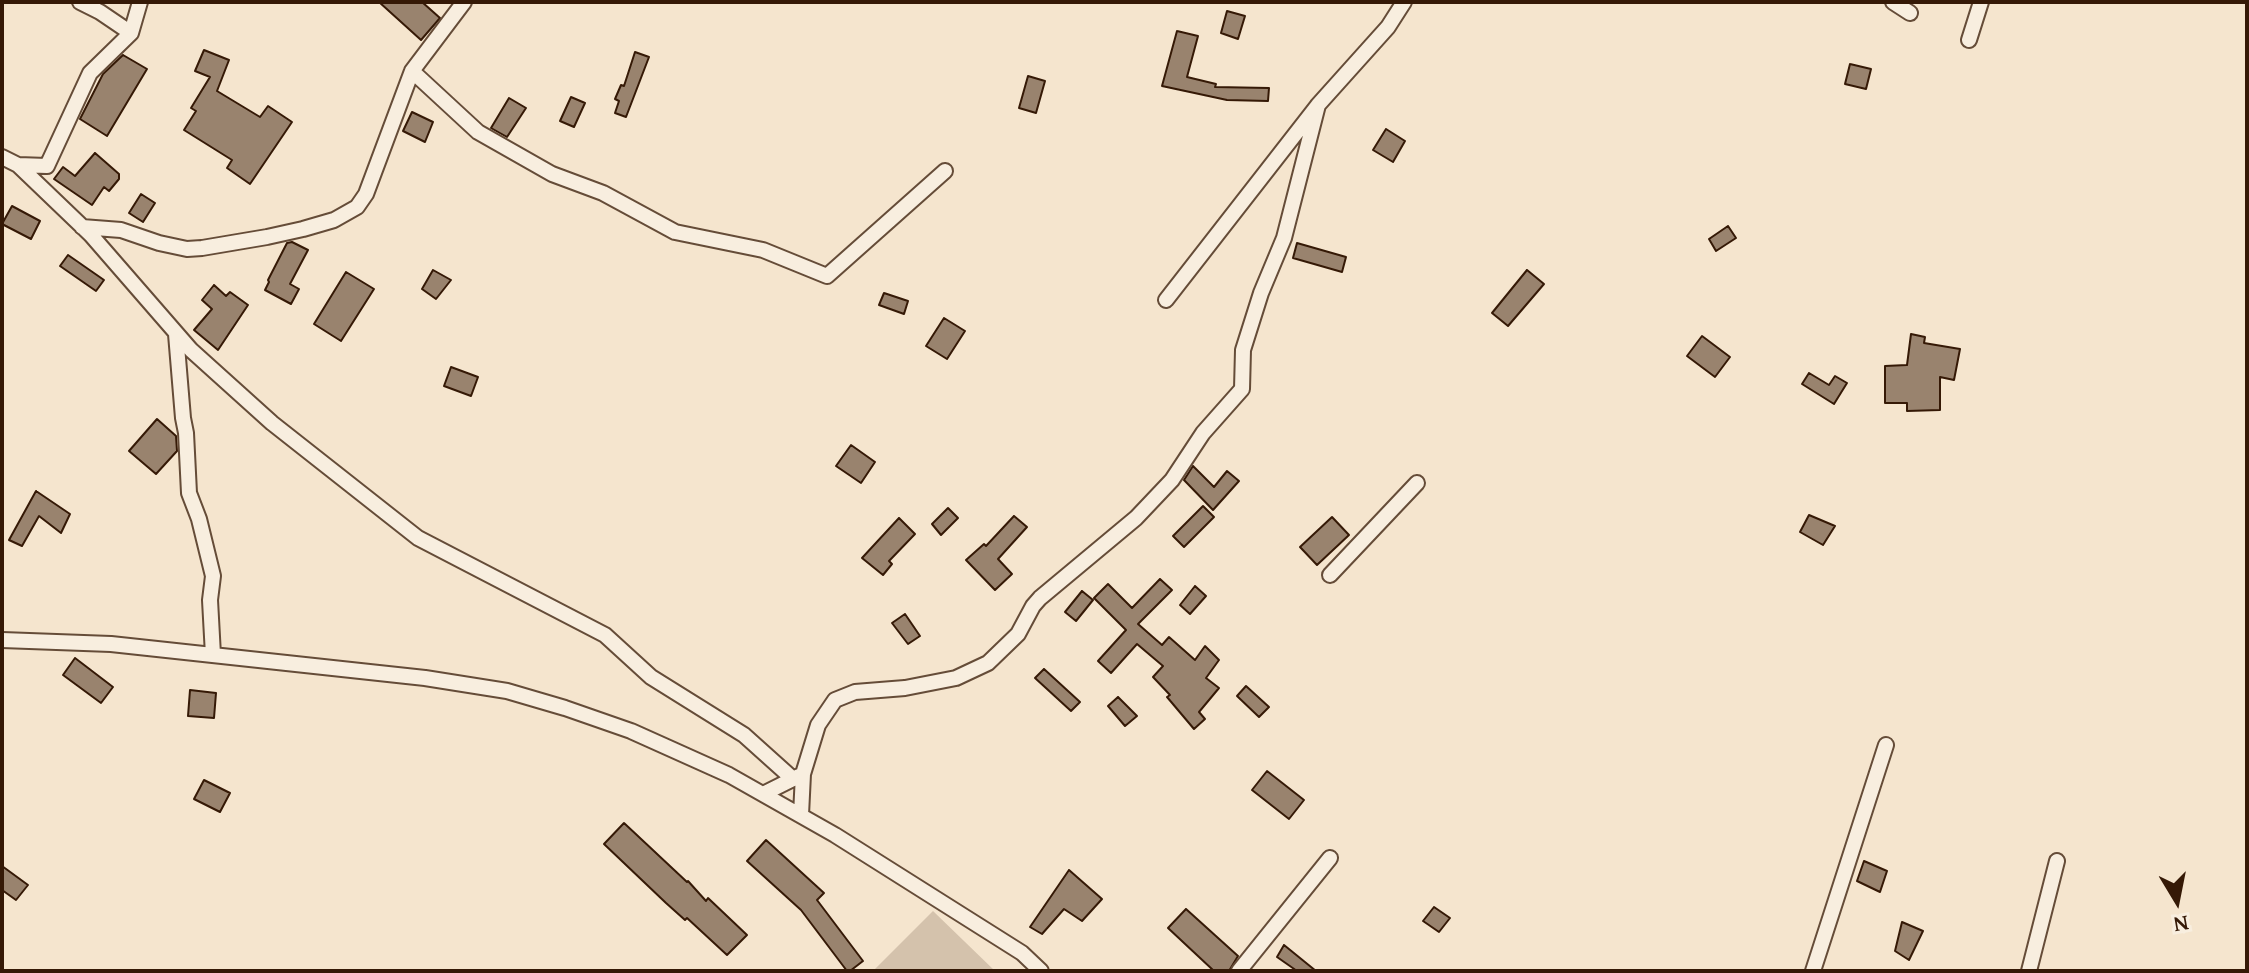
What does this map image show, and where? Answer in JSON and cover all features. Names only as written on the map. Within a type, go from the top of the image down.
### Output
[{"type":"street","points":[[80,2],[131,33]]},
{"type":"street","points":[[18,165],[47,166],[90,73],[131,33],[140,2]]},
{"type":"street","points":[[82,227],[121,230],[187,249],[267,237],[334,220],[357,207],[366,194],[412,71],[464,2]]},
{"type":"street","points":[[1166,300],[1318,105],[1388,27],[1404,2]]},
{"type":"street","points":[[1893,2],[1910,13]]},
{"type":"street","points":[[1969,40],[1981,2]]},
{"type":"street","points":[[412,71],[478,132],[552,174],[603,193],[675,232],[763,250],[827,276],[945,171]]},
{"type":"street","points":[[801,815],[798,776],[818,725],[835,700],[855,692],[905,688],[956,678],[988,663],[1018,634],[1040,598],[1136,518],[1172,480],[1203,433],[1242,389],[1243,350],[1261,293],[1284,238],[1318,105]]},
{"type":"street","points":[[2,157],[18,165],[82,227],[176,334],[272,423],[418,538],[605,635],[651,677],[744,735],[798,776]]},
{"type":"street","points":[[176,334],[189,493],[213,576],[210,600],[213,655]]},
{"type":"street","points":[[1330,575],[1417,483]]},
{"type":"street","points":[[2,640],[111,644],[425,678],[507,691],[631,731],[729,775],[801,815],[1022,953],[1041,971]]},
{"type":"street","points":[[1813,971],[1886,745]]},
{"type":"street","points":[[763,794],[798,776]]},
{"type":"street","points":[[1239,971],[1330,858]]},
{"type":"street","points":[[2029,971],[2057,861]]},
{"type":"shaded area","points":[[933,911],[995,971],[873,971]]},
{"type":"building","points":[[379,2],[422,2],[440,18],[421,40]]},
{"type":"building","points":[[1227,11],[1245,16],[1238,39],[1221,33]]},
{"type":"building","points":[[1177,31],[1198,36],[1187,77],[1216,84],[1215,87],[1269,88],[1268,101],[1227,100],[1162,86]]},
{"type":"building","points":[[204,50],[229,60],[217,91],[260,117],[268,106],[292,122],[250,184],[227,168],[232,160],[184,130],[196,111],[191,108],[210,77],[195,71]]},
{"type":"building","points":[[635,52],[649,57],[626,117],[615,113],[619,101],[615,99],[621,85],[624,86]]},
{"type":"building","points":[[123,55],[147,69],[107,136],[80,119],[103,74]]},
{"type":"building","points":[[1850,64],[1871,69],[1866,89],[1845,84]]},
{"type":"building","points":[[1028,76],[1045,81],[1036,113],[1019,108]]},
{"type":"building","points":[[571,97],[585,103],[574,127],[560,121]]},
{"type":"building","points":[[509,98],[526,108],[507,137],[491,128]]},
{"type":"building","points":[[412,112],[433,122],[425,142],[403,131]]},
{"type":"building","points":[[1386,129],[1405,141],[1393,162],[1373,150]]},
{"type":"building","points":[[95,153],[119,174],[119,179],[109,191],[104,187],[92,205],[54,179],[63,167],[75,176]]},
{"type":"building","points":[[141,194],[155,203],[143,222],[129,213]]},
{"type":"building","points":[[12,206],[40,221],[31,239],[2,224]]},
{"type":"building","points":[[1728,226],[1736,238],[1716,251],[1709,239]]},
{"type":"building","points":[[292,242],[308,250],[290,284],[299,289],[291,304],[265,290],[287,243]]},
{"type":"building","points":[[1297,243],[1346,257],[1342,272],[1293,258]]},
{"type":"building","points":[[68,255],[104,280],[96,291],[60,266]]},
{"type":"building","points":[[433,270],[451,280],[436,299],[422,289]]},
{"type":"building","points":[[1527,270],[1544,284],[1508,326],[1492,313]]},
{"type":"building","points":[[346,272],[374,289],[341,341],[314,324]]},
{"type":"building","points":[[214,285],[226,296],[230,292],[248,305],[218,350],[194,330],[212,309],[202,300]]},
{"type":"building","points":[[884,293],[908,301],[904,314],[879,305]]},
{"type":"building","points":[[944,318],[965,331],[947,359],[926,346]]},
{"type":"building","points":[[1911,334],[1925,337],[1924,343],[1960,349],[1954,380],[1940,377],[1940,410],[1907,411],[1907,403],[1885,403],[1885,366],[1907,365]]},
{"type":"building","points":[[1702,336],[1730,357],[1715,377],[1687,356]]},
{"type":"building","points":[[451,367],[478,377],[471,396],[444,386]]},
{"type":"building","points":[[1809,373],[1829,385],[1835,376],[1847,383],[1834,404],[1802,384]]},
{"type":"building","points":[[157,419],[176,436],[177,451],[156,474],[129,451]]},
{"type":"building","points":[[851,445],[875,462],[861,483],[836,466]]},
{"type":"building","points":[[1193,466],[1214,487],[1227,471],[1239,481],[1213,510],[1184,480]]},
{"type":"building","points":[[36,491],[70,514],[61,533],[39,516],[22,546],[9,540]]},
{"type":"building","points":[[1203,506],[1214,517],[1184,547],[1173,536]]},
{"type":"building","points":[[948,508],[958,518],[941,535],[932,524]]},
{"type":"building","points":[[1809,515],[1835,526],[1823,545],[1800,532]]},
{"type":"building","points":[[1014,516],[1027,527],[998,559],[1012,574],[995,590],[966,560],[984,544],[986,546]]},
{"type":"building","points":[[1332,517],[1349,535],[1317,565],[1300,547]]},
{"type":"building","points":[[899,518],[915,534],[889,561],[892,564],[883,575],[862,558]]},
{"type":"building","points":[[1160,579],[1172,590],[1138,624],[1162,645],[1169,637],[1195,660],[1205,646],[1219,660],[1206,678],[1219,688],[1199,712],[1205,719],[1194,729],[1153,677],[1163,666],[1137,644],[1111,673],[1098,661],[1126,630],[1094,598],[1108,584],[1132,608]]},
{"type":"building","points":[[1195,586],[1206,596],[1190,614],[1180,605]]},
{"type":"building","points":[[1082,591],[1093,600],[1076,621],[1065,612]]},
{"type":"building","points":[[905,614],[920,636],[908,644],[892,623]]},
{"type":"building","points":[[75,658],[113,687],[101,703],[63,675]]},
{"type":"building","points":[[1044,669],[1080,702],[1071,711],[1035,678]]},
{"type":"building","points":[[1246,686],[1269,707],[1259,717],[1237,696]]},
{"type":"building","points":[[190,690],[216,693],[214,718],[188,716]]},
{"type":"building","points":[[1118,697],[1137,716],[1125,726],[1108,706]]},
{"type":"building","points":[[1267,771],[1304,800],[1289,819],[1252,790]]},
{"type":"building","points":[[204,780],[230,793],[220,812],[194,799]]},
{"type":"building","points":[[624,823],[706,901],[708,898],[747,935],[727,955],[604,844]]},
{"type":"building","points":[[766,840],[824,893],[817,900],[863,961],[850,971],[801,910],[747,861]]},
{"type":"building","points":[[1864,861],[1887,871],[1880,892],[1857,881]]},
{"type":"building","points":[[2,866],[28,885],[16,900],[2,890]]},
{"type":"building","points":[[1069,870],[1102,899],[1082,921],[1064,909],[1042,934],[1030,927]]},
{"type":"building","points":[[1434,907],[1450,918],[1439,932],[1423,921]]},
{"type":"building","points":[[1186,909],[1238,956],[1229,971],[1214,971],[1168,928]]},
{"type":"building","points":[[1902,922],[1923,931],[1909,960],[1895,951]]},
{"type":"building","points":[[1284,945],[1316,971],[1297,971],[1277,957]]}]
